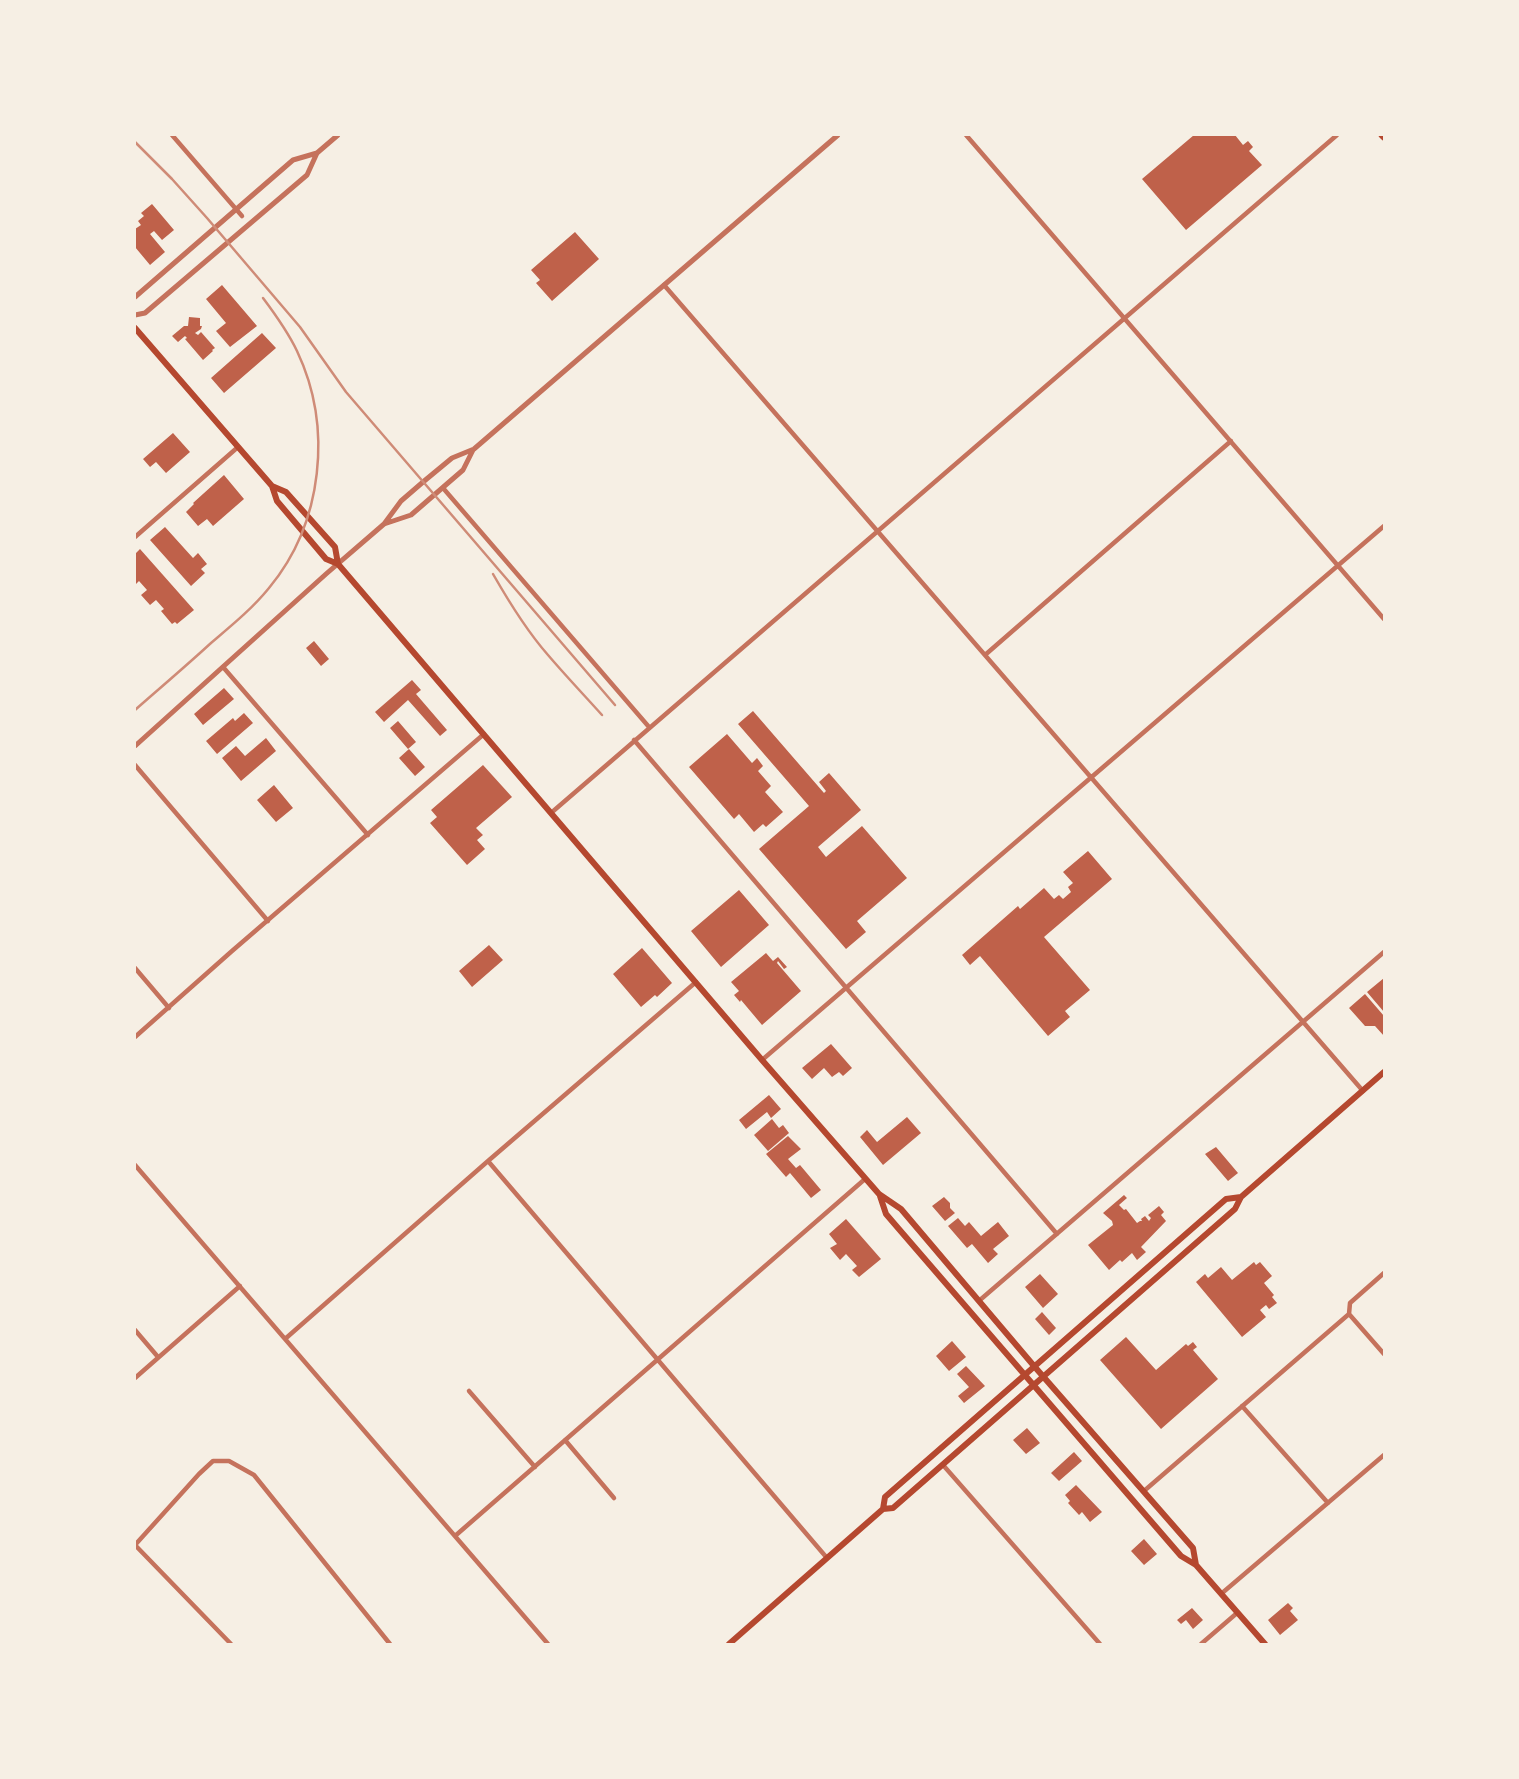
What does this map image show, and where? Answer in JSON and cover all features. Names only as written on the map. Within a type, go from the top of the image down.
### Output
[{"type":"main road","points":[[135,328],[272,486],[277,501],[326,559],[338,564],[762,1060],[879,1194],[901,1209],[1193,1548],[1196,1565]]},
{"type":"main road","points":[[272,486],[286,492],[335,547],[338,564]]},
{"type":"main road","points":[[729,1644],[883,1509],[894,1507],[1044,1377],[1235,1209],[1241,1197],[1384,1072]]},
{"type":"main road","points":[[879,1194],[886,1214],[1181,1556],[1196,1565],[1265,1644]]},
{"type":"main road","points":[[883,1509],[885,1497],[1034,1366],[1226,1199],[1241,1197]]},
{"type":"street","points":[[172,135],[242,216]]},
{"type":"street","points":[[135,297],[293,160],[317,153],[338,135]]},
{"type":"street","points":[[135,746],[384,524],[401,501],[452,458],[474,449],[838,135]]},
{"type":"street","points":[[966,135],[1384,619]]},
{"type":"street","points":[[551,813],[1337,135]]},
{"type":"street","points":[[135,315],[145,313],[307,175],[317,153]]},
{"type":"street","points":[[664,285],[1363,1091]]},
{"type":"street","points":[[985,655],[1231,440]]},
{"type":"street","points":[[135,537],[238,447]]},
{"type":"street","points":[[384,524],[411,515],[463,470],[474,449]]},
{"type":"street","points":[[443,488],[649,727]]},
{"type":"street","points":[[762,1060],[1384,526]]},
{"type":"street","points":[[223,667],[368,835]]},
{"type":"street","points":[[135,1037],[484,734]]},
{"type":"street","points":[[634,740],[1057,1234]]},
{"type":"street","points":[[135,765],[268,920]]},
{"type":"street","points":[[980,1300],[1384,952]]},
{"type":"street","points":[[135,968],[169,1008]]},
{"type":"street","points":[[285,1339],[696,982]]},
{"type":"street","points":[[488,1161],[827,1558]]},
{"type":"street","points":[[135,1165],[548,1644]]},
{"type":"street","points":[[455,1536],[866,1178]]},
{"type":"street","points":[[1144,1491],[1349,1314],[1350,1303],[1384,1273]]},
{"type":"street","points":[[135,1378],[240,1286]]},
{"type":"street","points":[[1349,1314],[1384,1354]]},
{"type":"street","points":[[135,1330],[158,1357]]},
{"type":"street","points":[[469,1391],[535,1466]]},
{"type":"street","points":[[1242,1406],[1328,1503]]},
{"type":"street","points":[[565,1440],[614,1498]]},
{"type":"street","points":[[1221,1594],[1384,1455]]},
{"type":"street","points":[[231,1644],[135,1545],[213,1461],[229,1461],[254,1475],[390,1644]]},
{"type":"street","points":[[943,1465],[1100,1644]]},
{"type":"street","points":[[1201,1644],[1237,1613]]},
{"type":"building","points":[[1194,135],[1235,135],[1243,145],[1248,141],[1253,147],[1249,151],[1262,165],[1186,230],[1142,179]]},
{"type":"building","points":[[152,204],[174,230],[162,240],[154,231],[150,234],[165,252],[150,265],[135,247],[135,229],[141,225],[138,221],[144,216],[141,213]]},
{"type":"building","points":[[575,232],[599,259],[552,301],[536,283],[540,280],[531,270]]},
{"type":"building","points":[[222,285],[257,326],[230,347],[216,331],[226,323],[206,299]]},
{"type":"building","points":[[189,317],[200,318],[201,329],[195,333],[198,335],[201,332],[215,348],[203,360],[185,336],[178,342],[172,336],[184,326],[188,326]]},
{"type":"building","points":[[262,333],[276,348],[224,393],[211,378]]},
{"type":"building","points":[[173,433],[190,452],[166,473],[156,462],[150,467],[143,459]]},
{"type":"building","points":[[224,475],[244,499],[213,526],[207,519],[198,526],[186,512]]},
{"type":"building","points":[[165,527],[193,558],[198,553],[207,564],[201,569],[205,573],[191,586],[150,540]]},
{"type":"building","points":[[140,549],[194,610],[177,624],[172,624],[156,600],[150,605],[141,595],[147,590],[139,581],[135,585],[135,554]]},
{"type":"building","points":[[314,641],[329,659],[321,666],[306,648]]},
{"type":"building","points":[[412,680],[421,690],[416,694],[447,730],[440,736],[408,700],[384,722],[375,712]]},
{"type":"building","points":[[224,688],[234,699],[203,725],[194,714]]},
{"type":"building","points":[[753,711],[824,793],[826,791],[819,782],[829,773],[861,810],[818,847],[826,857],[862,826],[907,878],[857,921],[866,932],[846,949],[759,849],[809,806],[738,724]]},
{"type":"building","points":[[244,713],[253,723],[217,754],[206,741],[233,718],[235,721]]},
{"type":"building","points":[[398,721],[416,742],[408,749],[390,728]]},
{"type":"building","points":[[727,734],[752,763],[757,758],[763,766],[758,771],[771,786],[765,792],[783,812],[766,827],[763,824],[754,832],[739,814],[734,819],[689,767]]},
{"type":"building","points":[[266,738],[276,751],[241,781],[222,758],[236,746],[245,756]]},
{"type":"building","points":[[409,749],[425,767],[415,776],[399,758]]},
{"type":"building","points":[[483,765],[512,797],[476,828],[483,835],[477,840],[485,849],[467,865],[430,823],[437,817],[431,810]]},
{"type":"building","points":[[274,785],[293,808],[276,822],[257,800]]},
{"type":"building","points":[[1088,851],[1112,879],[1044,937],[1090,990],[1065,1011],[1070,1017],[1048,1036],[980,956],[970,965],[962,955],[1018,906],[1020,909],[1044,888],[1054,899],[1059,895],[1063,899],[1071,892],[1068,887],[1073,883],[1063,872]]},
{"type":"building","points":[[739,890],[769,925],[721,967],[691,931]]},
{"type":"building","points":[[489,945],[503,960],[472,987],[459,971]]},
{"type":"building","points":[[642,948],[672,983],[641,1007],[613,974]]},
{"type":"building","points":[[766,953],[773,961],[778,957],[787,967],[784,969],[778,961],[777,963],[801,991],[762,1025],[734,995],[739,991],[731,982]]},
{"type":"building","points":[[1384,978],[1384,1012],[1367,992]]},
{"type":"building","points":[[1365,994],[1384,1016],[1384,1036],[1375,1026],[1365,1026],[1349,1008]]},
{"type":"building","points":[[831,1044],[852,1068],[843,1076],[839,1072],[832,1077],[824,1068],[812,1079],[802,1068]]},
{"type":"building","points":[[769,1095],[781,1109],[771,1118],[767,1112],[746,1129],[739,1120]]},
{"type":"building","points":[[907,1117],[921,1133],[883,1165],[860,1137],[867,1130],[877,1142]]},
{"type":"building","points":[[772,1119],[779,1128],[783,1125],[789,1133],[768,1151],[754,1135]]},
{"type":"building","points":[[788,1136],[801,1149],[788,1159],[796,1168],[800,1165],[821,1190],[811,1198],[790,1173],[786,1177],[766,1154]]},
{"type":"building","points":[[1216,1147],[1238,1173],[1228,1181],[1205,1154]]},
{"type":"building","points":[[1124,1195],[1127,1198],[1119,1205],[1126,1209],[1137,1223],[1145,1216],[1149,1221],[1151,1218],[1148,1215],[1159,1206],[1166,1221],[1141,1247],[1146,1252],[1137,1260],[1132,1253],[1109,1270],[1088,1245],[1113,1225],[1103,1213]]},
{"type":"building","points":[[944,1197],[955,1213],[945,1221],[932,1206]]},
{"type":"building","points":[[958,1218],[965,1226],[969,1222],[981,1236],[998,1222],[1009,1236],[993,1249],[998,1254],[988,1263],[972,1244],[967,1248],[948,1226]]},
{"type":"building","points":[[846,1219],[881,1259],[859,1277],[852,1270],[857,1266],[846,1254],[840,1260],[830,1248],[837,1244],[829,1234]]},
{"type":"building","points":[[1254,1262],[1256,1265],[1260,1262],[1272,1276],[1264,1283],[1277,1303],[1269,1309],[1266,1305],[1260,1310],[1266,1317],[1242,1337],[1196,1282],[1205,1274],[1208,1278],[1221,1267],[1232,1280]]},
{"type":"building","points":[[1040,1274],[1058,1294],[1043,1308],[1025,1287]]},
{"type":"building","points":[[1042,1312],[1056,1328],[1049,1335],[1035,1319]]},
{"type":"building","points":[[1126,1337],[1156,1370],[1186,1344],[1188,1346],[1193,1342],[1197,1347],[1193,1350],[1218,1379],[1161,1429],[1100,1360]]},
{"type":"building","points":[[952,1341],[966,1357],[949,1371],[936,1356]]},
{"type":"building","points":[[966,1366],[985,1386],[964,1403],[958,1396],[969,1387],[957,1374]]},
{"type":"building","points":[[1027,1428],[1040,1443],[1026,1454],[1013,1440]]},
{"type":"building","points":[[1074,1452],[1082,1461],[1059,1481],[1051,1473]]},
{"type":"building","points":[[1076,1485],[1102,1512],[1090,1522],[1082,1512],[1079,1515],[1068,1503],[1070,1501],[1065,1495]]},
{"type":"building","points":[[1144,1539],[1157,1554],[1144,1565],[1131,1551]]},
{"type":"building","points":[[1288,1603],[1293,1608],[1290,1611],[1298,1620],[1280,1635],[1268,1620]]},
{"type":"building","points":[[1192,1608],[1203,1620],[1193,1629],[1186,1620],[1181,1624],[1177,1620]]},
{"type":"railway","points":[[135,142],[207,218],[300,327],[346,392],[615,705]]},
{"type":"railway","points":[[135,710],[241,617],[269,588],[287,562],[301,534],[311,504],[317,474],[318,442],[308,380],[297,351],[263,298]]},
{"type":"railway","points":[[493,574],[532,636],[602,715]]}]
